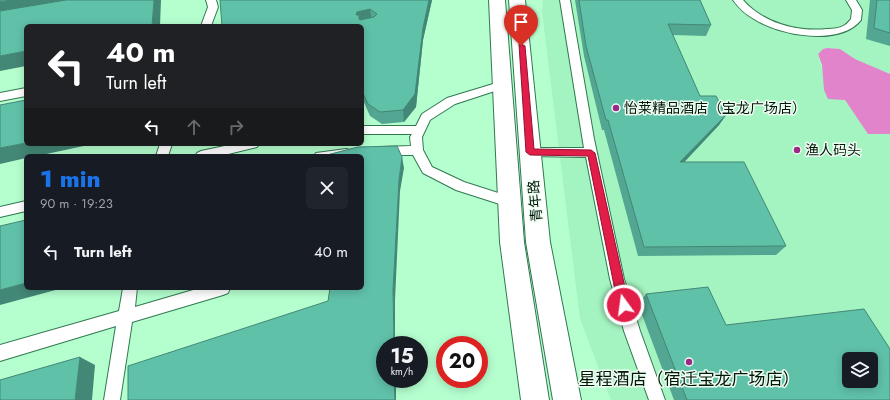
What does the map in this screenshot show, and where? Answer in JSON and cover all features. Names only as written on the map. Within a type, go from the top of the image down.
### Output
[{"type":"street","name":"青年路","points":[[497,0],[512,242],[535,400]]},
{"type":"street","name":"青年路","points":[[517,0],[538,242],[567,400]]},
{"type":"lane","points":[[207,24],[212,7],[211,0]]},
{"type":"lane","points":[[565,0],[591,153],[624,305],[657,400]]},
{"type":"lane","points":[[738,0],[748,11],[761,19],[796,31],[817,33],[833,32],[848,27],[856,20],[857,10],[851,0]]},
{"type":"lane","points":[[503,85],[451,101],[426,117],[416,137],[417,150],[427,170],[460,186],[510,202]]},
{"type":"lane","points":[[0,97],[24,92]]},
{"type":"lane","points":[[364,130],[420,130]]},
{"type":"lane","points":[[210,154],[244,146]]},
{"type":"lane","points":[[342,154],[417,150]]},
{"type":"lane","points":[[530,152],[591,153]]},
{"type":"lane","points":[[0,212],[24,206]]},
{"type":"lane","points":[[112,400],[130,290]]},
{"type":"lane","points":[[0,353],[215,290]]},
{"type":"shaded area","points":[[543,0],[890,0],[890,74],[855,59],[840,49],[827,48],[823,49],[818,54],[824,77],[845,100],[868,134],[890,134],[890,400],[611,400],[580,319],[542,12]]},
{"type":"shaded area","points":[[823,49],[840,49],[855,59],[890,74],[890,134],[868,134],[845,100],[828,99],[824,90],[822,65],[818,54]]},
{"type":"building","points":[[0,0],[11,0],[0,2]]},
{"type":"building","points":[[66,0],[154,0],[152,24],[24,24],[24,51],[0,56],[0,11]]},
{"type":"building","points":[[220,0],[429,0],[423,28],[415,94],[403,110],[380,112],[368,104],[364,95],[364,24],[222,24]],"holes":[[[370,9],[377,14],[374,17],[360,20],[359,15],[356,15],[357,12]]]},
{"type":"building","points":[[579,0],[700,0],[711,25],[668,24],[700,96],[716,96],[726,115],[680,162],[744,162],[786,246],[644,247],[608,120],[606,120],[586,46]]},
{"type":"building","points":[[877,0],[890,0],[890,33],[874,28]]},
{"type":"building","points":[[24,100],[24,143],[0,148],[0,105]]},
{"type":"building","points":[[397,146],[402,157],[399,180],[393,290],[394,336],[376,336],[376,388],[394,388],[395,400],[128,400],[128,366],[328,301],[330,290],[364,290],[364,154],[331,154],[358,147]]},
{"type":"building","points":[[24,220],[24,284],[0,290],[0,226]]},
{"type":"building","points":[[708,287],[726,325],[864,309],[890,349],[890,400],[687,400],[646,294]]},
{"type":"building","points":[[80,357],[75,400],[0,400],[0,380]]},
{"type":"place","name":"怡莱精品酒店（宝龙广场店）","points":[[616,108]]},
{"type":"place","name":"渔人码头","points":[[797,150]]},
{"type":"place","name":"星程酒店（宿迁宝龙广场店）","points":[[689,362]]},
{"type":"route","points":[[521,46],[530,152],[591,153],[617,280],[624,305]]}]
